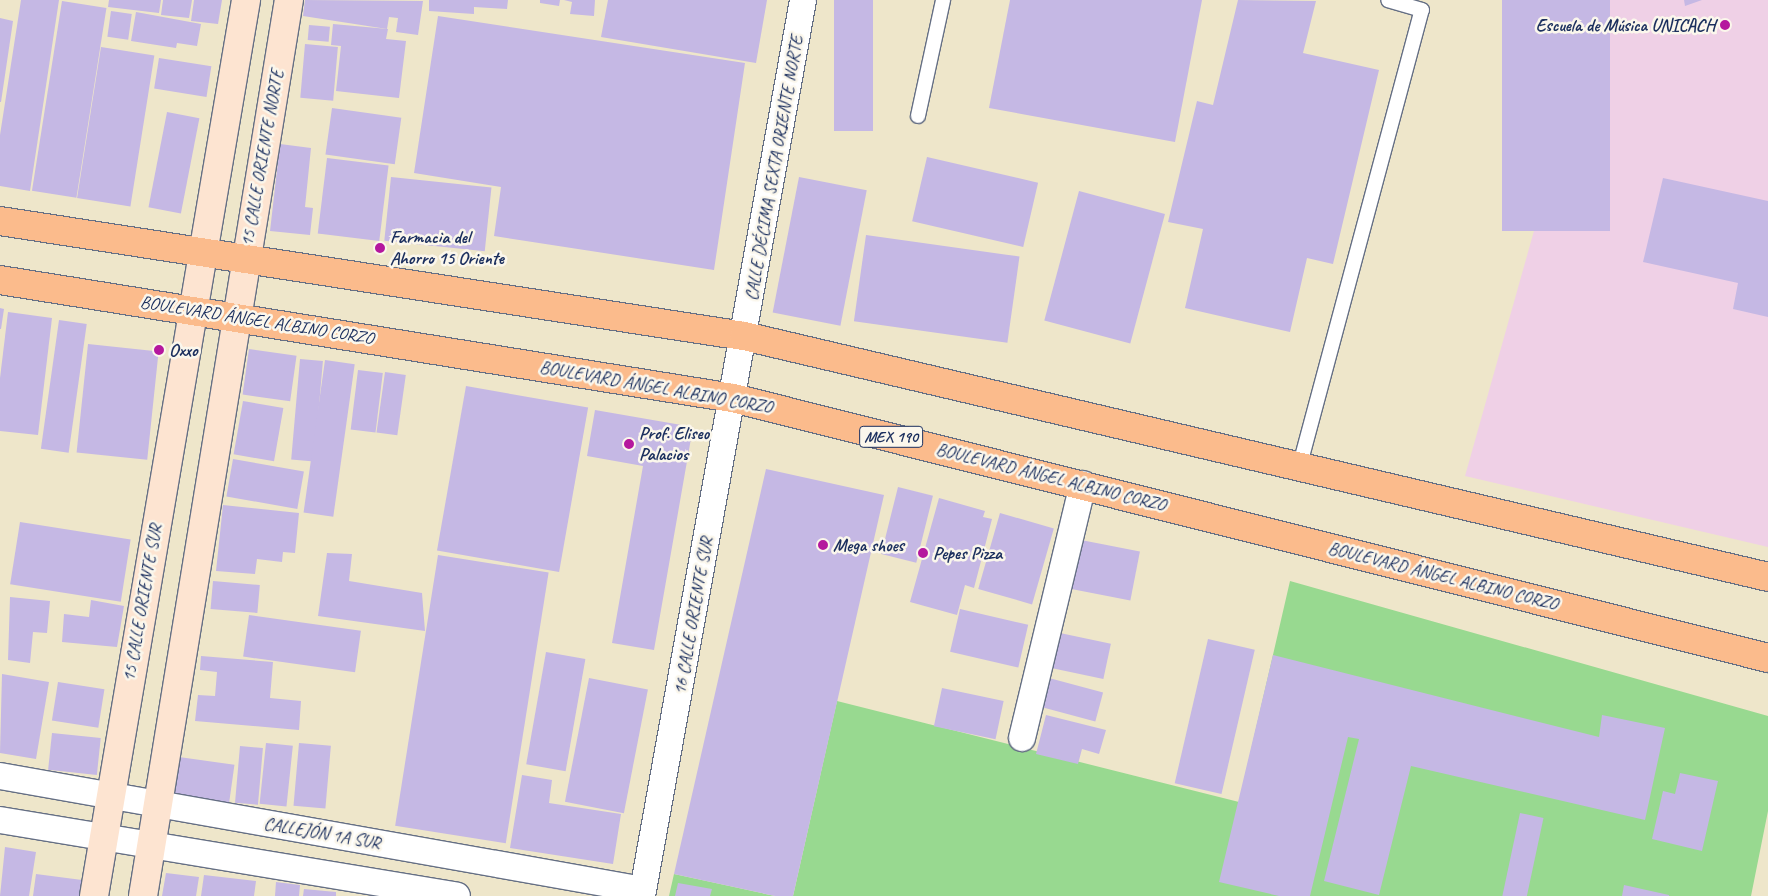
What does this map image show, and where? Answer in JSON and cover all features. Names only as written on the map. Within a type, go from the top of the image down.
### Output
[{"type":"main road","points":[[192,310],[246,0]]},
{"type":"main road","name":"15 CALLE ORIENTE NORTE","points":[[238,316],[245,257],[289,0]]},
{"type":"main road","points":[[0,221],[203,250],[744,336],[1768,577]]},
{"type":"main road","name":"BOULEVARD ÁNGEL ALBINO CORZO","points":[[0,280],[238,316],[733,398],[1082,484],[1768,658]]},
{"type":"main road","name":"15 CALLE ORIENTE SUR","points":[[94,896],[109,794],[192,310]]},
{"type":"main road","points":[[142,896],[194,567],[238,316]]},
{"type":"street","name":"CALLE DÉCIMA SEXTA ORIENTE NORTE","points":[[744,336],[803,0]]},
{"type":"street","name":"16 CALLE ORIENTE SUR","points":[[643,893],[744,336]]},
{"type":"street","points":[[1022,738],[1082,484]]},
{"type":"street","name":"CALLEJÓN 1A SUR","points":[[0,776],[109,794],[643,893]]},
{"type":"street","points":[[0,820],[457,896]]},
{"type":"lane","points":[[918,116],[943,0]]},
{"type":"lane","points":[[1299,468],[1422,10],[1388,0]]},
{"type":"shaded area","points":[[1599,0],[1768,0],[1768,547],[1465,476]]},
{"type":"green space","points":[[1290,581],[1768,716],[1768,811],[1751,896],[793,896],[837,701],[1239,802]]},
{"type":"green space","points":[[674,874],[775,896],[669,896]]},
{"type":"building","points":[[21,0],[59,0],[30,191],[0,186],[0,135]]},
{"type":"building","points":[[109,0],[161,0],[159,13],[108,7]]},
{"type":"building","points":[[163,0],[192,0],[189,18],[161,15]]},
{"type":"building","points":[[194,0],[222,0],[218,24],[191,21]]},
{"type":"building","points":[[305,0],[423,1],[418,35],[396,32],[398,18],[389,17],[387,29],[303,16]]},
{"type":"building","points":[[429,0],[508,0],[507,9],[474,7],[474,14],[429,11]]},
{"type":"building","points":[[540,0],[560,0],[559,6],[540,3]]},
{"type":"building","points":[[564,0],[595,0],[594,16],[570,14],[572,2]]},
{"type":"building","points":[[608,0],[767,0],[756,63],[601,37]]},
{"type":"building","points":[[834,0],[873,0],[873,131],[834,131]]},
{"type":"building","points":[[1010,0],[1202,0],[1175,142],[989,108]]},
{"type":"building","points":[[1238,0],[1316,1],[1303,53],[1379,70],[1333,264],[1307,258],[1290,332],[1185,308],[1203,229],[1168,222],[1197,101],[1213,105]]},
{"type":"building","points":[[1502,0],[1610,0],[1610,231],[1502,231]]},
{"type":"building","points":[[1684,0],[1702,0],[1685,6]]},
{"type":"building","points":[[62,1],[106,8],[76,198],[32,191]]},
{"type":"building","points":[[111,11],[132,14],[128,40],[107,37]]},
{"type":"building","points":[[136,12],[201,24],[197,46],[177,43],[176,48],[131,41]]},
{"type":"building","points":[[438,16],[745,63],[714,270],[494,236],[501,187],[414,173]]},
{"type":"building","points":[[0,18],[13,21],[1,102],[0,102]]},
{"type":"building","points":[[333,24],[388,29],[386,39],[406,41],[399,98],[336,91],[341,46],[331,45]]},
{"type":"building","points":[[309,25],[330,27],[329,42],[308,40]]},
{"type":"building","points":[[305,44],[338,47],[333,101],[300,98]]},
{"type":"building","points":[[101,47],[154,55],[130,207],[77,198]]},
{"type":"building","points":[[159,58],[211,66],[206,97],[154,89]]},
{"type":"building","points":[[332,108],[401,118],[395,164],[325,155]]},
{"type":"building","points":[[167,112],[199,118],[181,214],[148,207]]},
{"type":"building","points":[[280,144],[311,148],[305,207],[313,208],[310,235],[270,231]]},
{"type":"building","points":[[927,157],[1038,183],[1023,247],[912,221]]},
{"type":"building","points":[[327,158],[389,166],[379,241],[318,233]]},
{"type":"building","points":[[391,177],[491,188],[485,251],[384,241]]},
{"type":"building","points":[[799,177],[867,190],[840,326],[773,312]]},
{"type":"building","points":[[1663,178],[1768,201],[1768,317],[1733,309],[1738,283],[1643,262]]},
{"type":"building","points":[[1079,191],[1165,214],[1130,343],[1044,320]]},
{"type":"building","points":[[866,235],[1019,257],[1007,343],[854,321]]},
{"type":"building","points":[[0,308],[4,309],[1,329],[0,329]]},
{"type":"building","points":[[8,312],[52,318],[38,435],[0,431],[0,378]]},
{"type":"building","points":[[59,320],[87,324],[69,453],[41,449]]},
{"type":"building","points":[[88,344],[159,351],[147,460],[77,452]]},
{"type":"building","points":[[249,349],[297,356],[290,401],[243,395]]},
{"type":"building","points":[[300,359],[323,361],[314,462],[291,460]]},
{"type":"building","points":[[325,360],[355,364],[333,517],[304,513]]},
{"type":"building","points":[[358,370],[383,373],[376,433],[351,430]]},
{"type":"building","points":[[385,372],[406,375],[397,435],[377,432]]},
{"type":"building","points":[[466,386],[588,408],[559,572],[437,550]]},
{"type":"building","points":[[243,401],[283,408],[274,461],[234,454]]},
{"type":"building","points":[[595,410],[693,427],[654,650],[612,643],[643,466],[587,456]]},
{"type":"building","points":[[233,459],[304,472],[297,509],[226,496]]},
{"type":"building","points":[[766,469],[884,495],[793,896],[775,896],[674,874]]},
{"type":"building","points":[[898,487],[933,496],[916,563],[881,554]]},
{"type":"building","points":[[939,498],[985,511],[983,517],[992,519],[974,588],[965,585],[957,615],[910,602]]},
{"type":"building","points":[[223,505],[299,513],[295,553],[283,552],[282,562],[257,559],[255,574],[216,571]]},
{"type":"building","points":[[1000,513],[1054,528],[1032,604],[978,589]]},
{"type":"building","points":[[20,522],[131,540],[121,602],[10,584]]},
{"type":"building","points":[[1081,540],[1140,551],[1130,601],[1071,589]]},
{"type":"building","points":[[327,553],[352,554],[349,581],[422,593],[425,631],[318,616]]},
{"type":"building","points":[[438,555],[549,573],[506,843],[395,826]]},
{"type":"building","points":[[213,581],[260,585],[257,613],[211,609]]},
{"type":"building","points":[[10,597],[50,601],[47,633],[33,632],[30,663],[8,660]]},
{"type":"building","points":[[91,600],[124,606],[117,647],[62,642],[64,614],[89,617]]},
{"type":"building","points":[[960,609],[1028,625],[1018,668],[950,652]]},
{"type":"building","points":[[249,615],[361,631],[355,672],[243,657]]},
{"type":"building","points":[[1060,633],[1111,644],[1103,679],[1053,668]]},
{"type":"building","points":[[1208,639],[1255,650],[1221,794],[1175,783]]},
{"type":"building","points":[[546,652],[585,659],[566,771],[526,764]]},
{"type":"building","points":[[1273,655],[1599,737],[1602,715],[1665,728],[1645,820],[1411,766],[1379,895],[1324,881],[1359,739],[1348,737],[1310,896],[1279,896],[1219,882]]},
{"type":"building","points":[[201,656],[273,662],[270,698],[301,701],[299,730],[195,721],[198,695],[215,696],[217,672],[200,670]]},
{"type":"building","points":[[2,674],[49,682],[36,759],[0,753]]},
{"type":"building","points":[[589,678],[648,689],[624,813],[565,802]]},
{"type":"building","points":[[1049,678],[1103,692],[1095,721],[1041,707]]},
{"type":"building","points":[[58,682],[104,689],[98,728],[52,721]]},
{"type":"building","points":[[942,688],[1004,701],[996,739],[934,726]]},
{"type":"building","points":[[1046,715],[1106,730],[1099,754],[1082,749],[1078,764],[1036,754]]},
{"type":"building","points":[[52,733],[101,738],[97,775],[48,770]]},
{"type":"building","points":[[266,743],[293,746],[286,806],[260,804]]},
{"type":"building","points":[[299,743],[331,746],[325,809],[294,806]]},
{"type":"building","points":[[240,746],[263,748],[258,805],[235,803]]},
{"type":"building","points":[[179,757],[234,765],[229,803],[174,796]]},
{"type":"building","points":[[1680,773],[1718,781],[1702,851],[1652,839],[1663,791],[1675,794]]},
{"type":"building","points":[[522,775],[552,780],[549,803],[621,814],[613,864],[510,848]]},
{"type":"building","points":[[1520,813],[1543,818],[1527,896],[1502,896]]},
{"type":"building","points":[[5,847],[36,852],[29,896],[0,896]]},
{"type":"building","points":[[166,873],[199,877],[196,896],[162,896]]},
{"type":"building","points":[[36,874],[82,880],[80,896],[33,896]]},
{"type":"building","points":[[204,875],[256,881],[254,896],[201,896]]},
{"type":"building","points":[[276,882],[300,885],[299,896],[275,896]]},
{"type":"building","points":[[678,883],[712,889],[710,896],[675,896]]},
{"type":"building","points":[[1624,885],[1669,895],[1669,896],[1622,896]]},
{"type":"building","points":[[304,889],[336,892],[336,896],[303,896]]},
{"type":"place","name":"Escuela de Música UNICACH","points":[[1725,25]]},
{"type":"place","name":"Farmacia del Ahorro 15 Oriente","points":[[380,248]]},
{"type":"place","name":"Oxxo","points":[[159,350]]},
{"type":"place","name":"Prof. Eliseo Palacios","points":[[629,444]]},
{"type":"place","name":"Mega shoes","points":[[823,545]]},
{"type":"place","name":"Pepes Pizza","points":[[923,553]]}]
